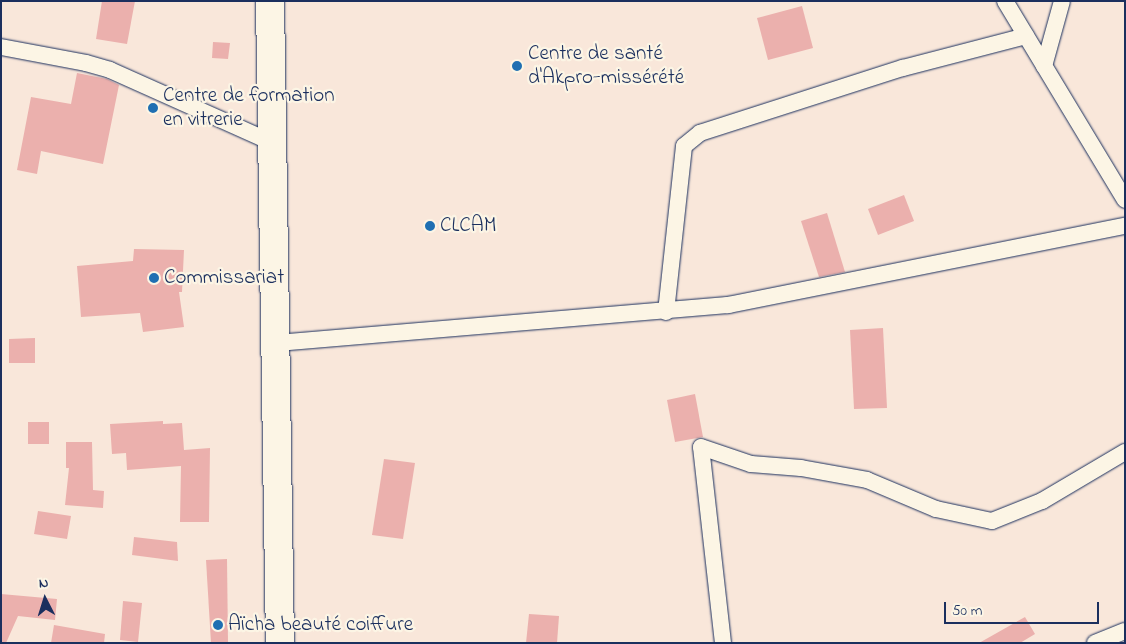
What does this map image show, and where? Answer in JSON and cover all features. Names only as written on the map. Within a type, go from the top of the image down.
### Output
[{"type":"highway","points":[[270,1],[280,643]]},
{"type":"street","points":[[1004,1],[1125,200]]},
{"type":"street","points":[[1044,66],[1062,1]]},
{"type":"street","points":[[666,312],[684,146],[700,133],[903,68],[1026,36]]},
{"type":"street","points":[[1,47],[86,63],[110,70],[273,142]]},
{"type":"street","points":[[276,343],[666,312],[728,305],[1125,226]]},
{"type":"street","points":[[723,643],[701,447],[751,464],[801,468],[867,480],[936,509],[992,521],[1042,501],[1125,452]]},
{"type":"street","points":[[1095,643],[1125,631]]},
{"type":"building","points":[[102,1],[135,1],[127,44],[96,39]]},
{"type":"building","points":[[802,6],[813,48],[768,60],[757,18]]},
{"type":"building","points":[[213,42],[230,43],[228,59],[212,58]]},
{"type":"building","points":[[77,73],[107,79],[119,85],[103,164],[41,151],[37,174],[17,170],[31,97],[71,104]]},
{"type":"building","points":[[904,195],[914,221],[878,235],[868,209]]},
{"type":"building","points":[[827,213],[845,272],[819,277],[801,221]]},
{"type":"building","points":[[134,249],[184,250],[182,292],[179,292],[184,327],[143,332],[140,313],[81,317],[77,266],[133,261]]},
{"type":"building","points":[[883,328],[887,408],[854,409],[850,330]]},
{"type":"building","points":[[35,338],[35,363],[9,363],[9,339]]},
{"type":"building","points":[[695,394],[703,437],[675,442],[667,400]]},
{"type":"building","points":[[163,421],[163,424],[182,423],[184,450],[210,448],[209,522],[180,522],[181,466],[127,470],[126,453],[112,454],[110,424]]},
{"type":"building","points":[[28,422],[49,422],[49,444],[28,444]]},
{"type":"building","points":[[66,442],[92,442],[93,490],[104,491],[103,508],[65,505],[69,468],[66,468]]},
{"type":"building","points":[[384,459],[415,463],[403,539],[372,535]]},
{"type":"building","points":[[38,511],[71,516],[67,539],[34,534]]},
{"type":"building","points":[[134,537],[177,542],[178,561],[132,555]]},
{"type":"building","points":[[227,559],[228,643],[211,643],[206,560]]},
{"type":"building","points":[[1,594],[57,599],[55,620],[18,616],[6,643],[1,643]]},
{"type":"building","points":[[123,601],[142,603],[138,642],[120,640]]},
{"type":"building","points":[[529,614],[559,616],[557,643],[526,643]]},
{"type":"building","points":[[1025,617],[1035,634],[1020,643],[979,643]]},
{"type":"building","points":[[54,625],[105,634],[104,643],[51,643]]},
{"type":"place","name":"Centre de santé d'Akpro-missérété","points":[[517,66]]},
{"type":"place","name":"Centre de formation en vitrerie","points":[[153,108]]},
{"type":"place","name":"CLCAM","points":[[430,226]]},
{"type":"place","name":"Commissariat","points":[[154,278]]},
{"type":"place","name":"Aïcha beauté coiffure","points":[[218,625]]}]
